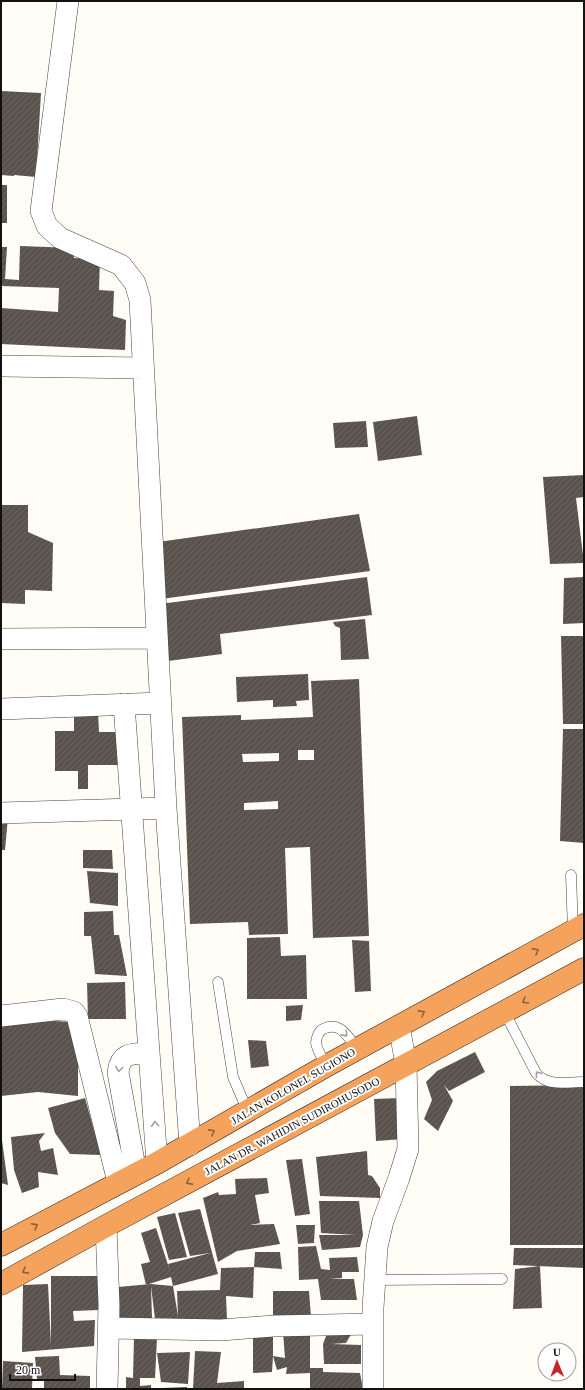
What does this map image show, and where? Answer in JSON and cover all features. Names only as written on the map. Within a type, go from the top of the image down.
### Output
[{"type":"highway","name":"JALAN KOLONEL SUGIONO","points":[[1,1245],[127,1177],[157,1163],[326,1066],[579,928]]},
{"type":"highway","name":"JALAN DR. WAHIDIN SUDIROHUSODO","points":[[1,1284],[584,969]]},
{"type":"street","points":[[68,1],[41,211],[47,226],[60,238],[121,266],[135,283],[140,300],[166,808],[190,1144]]},
{"type":"street","points":[[1,366],[143,368]]},
{"type":"street","points":[[1,638],[157,638]]},
{"type":"street","points":[[1,709],[160,703]]},
{"type":"street","points":[[124,704],[157,1163]]},
{"type":"street","points":[[1,813],[166,808]]},
{"type":"street","points":[[1,1016],[63,1010],[74,1012],[127,1177]]},
{"type":"street","points":[[373,1389],[373,1324],[377,1247],[383,1221],[408,1149],[406,1064],[399,1026]]},
{"type":"street","points":[[127,1177],[118,1072],[120,1062],[126,1056],[149,1053]]},
{"type":"street","points":[[106,1226],[109,1328],[107,1389]]},
{"type":"street","points":[[109,1328],[221,1330],[273,1326],[373,1324]]},
{"type":"lane","points":[[571,875],[579,928]]},
{"type":"lane","points":[[218,982],[233,1077],[248,1112]]},
{"type":"lane","points":[[505,1013],[536,1073],[547,1082],[584,1082]]},
{"type":"lane","points":[[326,1066],[316,1043],[322,1030],[332,1026],[338,1028],[345,1032],[357,1049]]},
{"type":"lane","points":[[375,1280],[502,1279]]},
{"type":"building","points":[[1,91],[41,93],[36,177],[1,175]]},
{"type":"building","points":[[1,185],[7,185],[7,223],[1,223]]},
{"type":"building","points":[[20,246],[74,248],[74,258],[100,259],[99,290],[114,291],[113,316],[126,320],[125,350],[1,344],[1,308],[58,312],[59,288],[1,286],[1,247],[7,247],[5,279],[19,280]]},
{"type":"building","points":[[417,416],[422,455],[378,461],[373,422]]},
{"type":"building","points":[[366,421],[368,447],[335,448],[333,423]]},
{"type":"building","points":[[584,475],[584,497],[576,498],[584,563],[550,564],[543,477]]},
{"type":"building","points":[[1,505],[28,505],[28,532],[53,543],[52,591],[25,590],[25,604],[1,603]]},
{"type":"building","points":[[359,514],[370,571],[161,599],[158,542]]},
{"type":"building","points":[[367,577],[372,615],[220,634],[222,654],[168,661],[160,604]]},
{"type":"building","points":[[584,577],[584,623],[563,624],[564,578]]},
{"type":"building","points":[[365,619],[369,659],[341,660],[340,628],[335,626],[333,622]]},
{"type":"building","points":[[561,636],[584,636],[584,724],[563,724]]},
{"type":"building","points":[[308,674],[309,700],[296,701],[297,706],[273,707],[273,700],[237,702],[236,677]]},
{"type":"building","points":[[359,679],[369,936],[313,938],[310,847],[285,848],[288,934],[249,935],[248,922],[190,924],[182,717],[241,715],[241,720],[313,717],[311,681]],"holes":[[[298,750],[314,750],[314,760],[298,760]],[[279,753],[279,761],[243,762],[242,754]],[[278,801],[278,809],[244,810],[244,803]]]},
{"type":"building","points":[[74,712],[98,712],[99,732],[120,732],[120,765],[88,765],[88,789],[78,789],[78,771],[55,771],[55,731],[74,731]]},
{"type":"building","points":[[563,729],[584,729],[584,843],[560,841]]},
{"type":"building","points":[[8,817],[5,850],[1,850],[1,818]]},
{"type":"building","points":[[83,850],[112,850],[113,869],[83,868]]},
{"type":"building","points":[[87,871],[118,873],[118,906],[90,903]]},
{"type":"building","points":[[113,911],[114,935],[119,935],[127,976],[95,974],[91,936],[84,936],[84,912]]},
{"type":"building","points":[[280,937],[281,956],[306,955],[307,999],[247,999],[247,938]]},
{"type":"building","points":[[352,940],[369,941],[371,991],[355,992]]},
{"type":"building","points":[[125,982],[126,1019],[88,1019],[87,983]]},
{"type":"building","points":[[303,1005],[301,1020],[286,1021],[286,1006]]},
{"type":"building","points":[[26,1020],[78,1022],[78,1096],[38,1092],[1,1096],[1,1023]]},
{"type":"building","points":[[248,1040],[266,1041],[269,1066],[251,1068]]},
{"type":"building","points":[[475,1052],[485,1072],[449,1091],[444,1085],[453,1101],[438,1131],[424,1119],[432,1100],[426,1082],[437,1071]]},
{"type":"building","points":[[584,1085],[584,1245],[510,1245],[510,1086]]},
{"type":"building","points":[[85,1098],[101,1155],[70,1154],[55,1133],[48,1108]]},
{"type":"building","points":[[401,1098],[403,1139],[376,1141],[374,1099]]},
{"type":"building","points":[[45,1133],[39,1141],[41,1151],[53,1148],[58,1175],[38,1172],[39,1187],[22,1193],[14,1170],[11,1137]]},
{"type":"building","points":[[2,1140],[8,1185],[1,1183]]},
{"type":"building","points":[[367,1151],[368,1175],[372,1176],[380,1188],[380,1198],[320,1196],[316,1157]]},
{"type":"building","points":[[302,1159],[310,1214],[295,1216],[286,1160]]},
{"type":"building","points":[[267,1178],[269,1193],[255,1195],[260,1223],[250,1225],[274,1224],[280,1244],[237,1251],[218,1262],[203,1198],[218,1192],[219,1195],[236,1194],[235,1179]]},
{"type":"building","points":[[319,1201],[359,1201],[363,1235],[360,1247],[322,1250],[319,1235],[356,1235],[321,1233]]},
{"type":"building","points":[[200,1209],[218,1274],[173,1286],[171,1277],[146,1285],[141,1264],[150,1262],[141,1233],[156,1228],[170,1271],[168,1264],[210,1253],[190,1256],[178,1213]]},
{"type":"building","points":[[175,1213],[187,1257],[169,1260],[157,1217]]},
{"type":"building","points":[[296,1225],[315,1225],[314,1243],[298,1244]]},
{"type":"building","points":[[316,1246],[321,1269],[330,1270],[329,1258],[357,1257],[359,1272],[342,1272],[342,1278],[329,1279],[354,1279],[357,1300],[321,1300],[318,1279],[299,1280],[298,1247]]},
{"type":"building","points":[[514,1248],[584,1248],[584,1268],[513,1265]]},
{"type":"building","points":[[255,1252],[280,1252],[282,1269],[254,1267]]},
{"type":"building","points":[[540,1266],[542,1308],[513,1309],[515,1269]]},
{"type":"building","points":[[254,1267],[253,1298],[226,1296],[227,1319],[155,1319],[151,1286],[152,1318],[120,1319],[118,1287],[151,1284],[173,1286],[178,1316],[177,1291],[220,1290],[221,1268]]},
{"type":"building","points":[[51,1276],[98,1276],[99,1310],[73,1311],[74,1321],[95,1320],[94,1346],[22,1352],[23,1285],[48,1284],[51,1345]]},
{"type":"building","points":[[273,1291],[309,1291],[311,1317],[273,1315]]},
{"type":"building","points":[[310,1331],[310,1368],[323,1368],[323,1372],[360,1373],[363,1389],[310,1389],[310,1373],[286,1374],[287,1367],[277,1370],[273,1356],[285,1358],[283,1332]]},
{"type":"building","points":[[328,1331],[352,1333],[346,1343],[331,1344],[361,1345],[361,1364],[324,1364],[323,1344]]},
{"type":"building","points":[[273,1333],[272,1372],[253,1373],[253,1335]]},
{"type":"building","points":[[134,1337],[157,1338],[155,1378],[140,1378],[140,1386],[151,1385],[151,1389],[126,1389],[126,1377],[133,1378]]},
{"type":"building","points":[[195,1351],[221,1352],[217,1383],[244,1381],[244,1389],[193,1389]]},
{"type":"building","points":[[190,1352],[188,1384],[161,1382],[157,1353]]},
{"type":"building","points":[[59,1356],[60,1375],[90,1376],[90,1389],[44,1389],[44,1379],[37,1379],[35,1357]]},
{"type":"building","points":[[3,1361],[33,1363],[32,1389],[2,1389]]},
{"type":"building","points":[[187,1387],[187,1389],[163,1389],[163,1388]]}]
